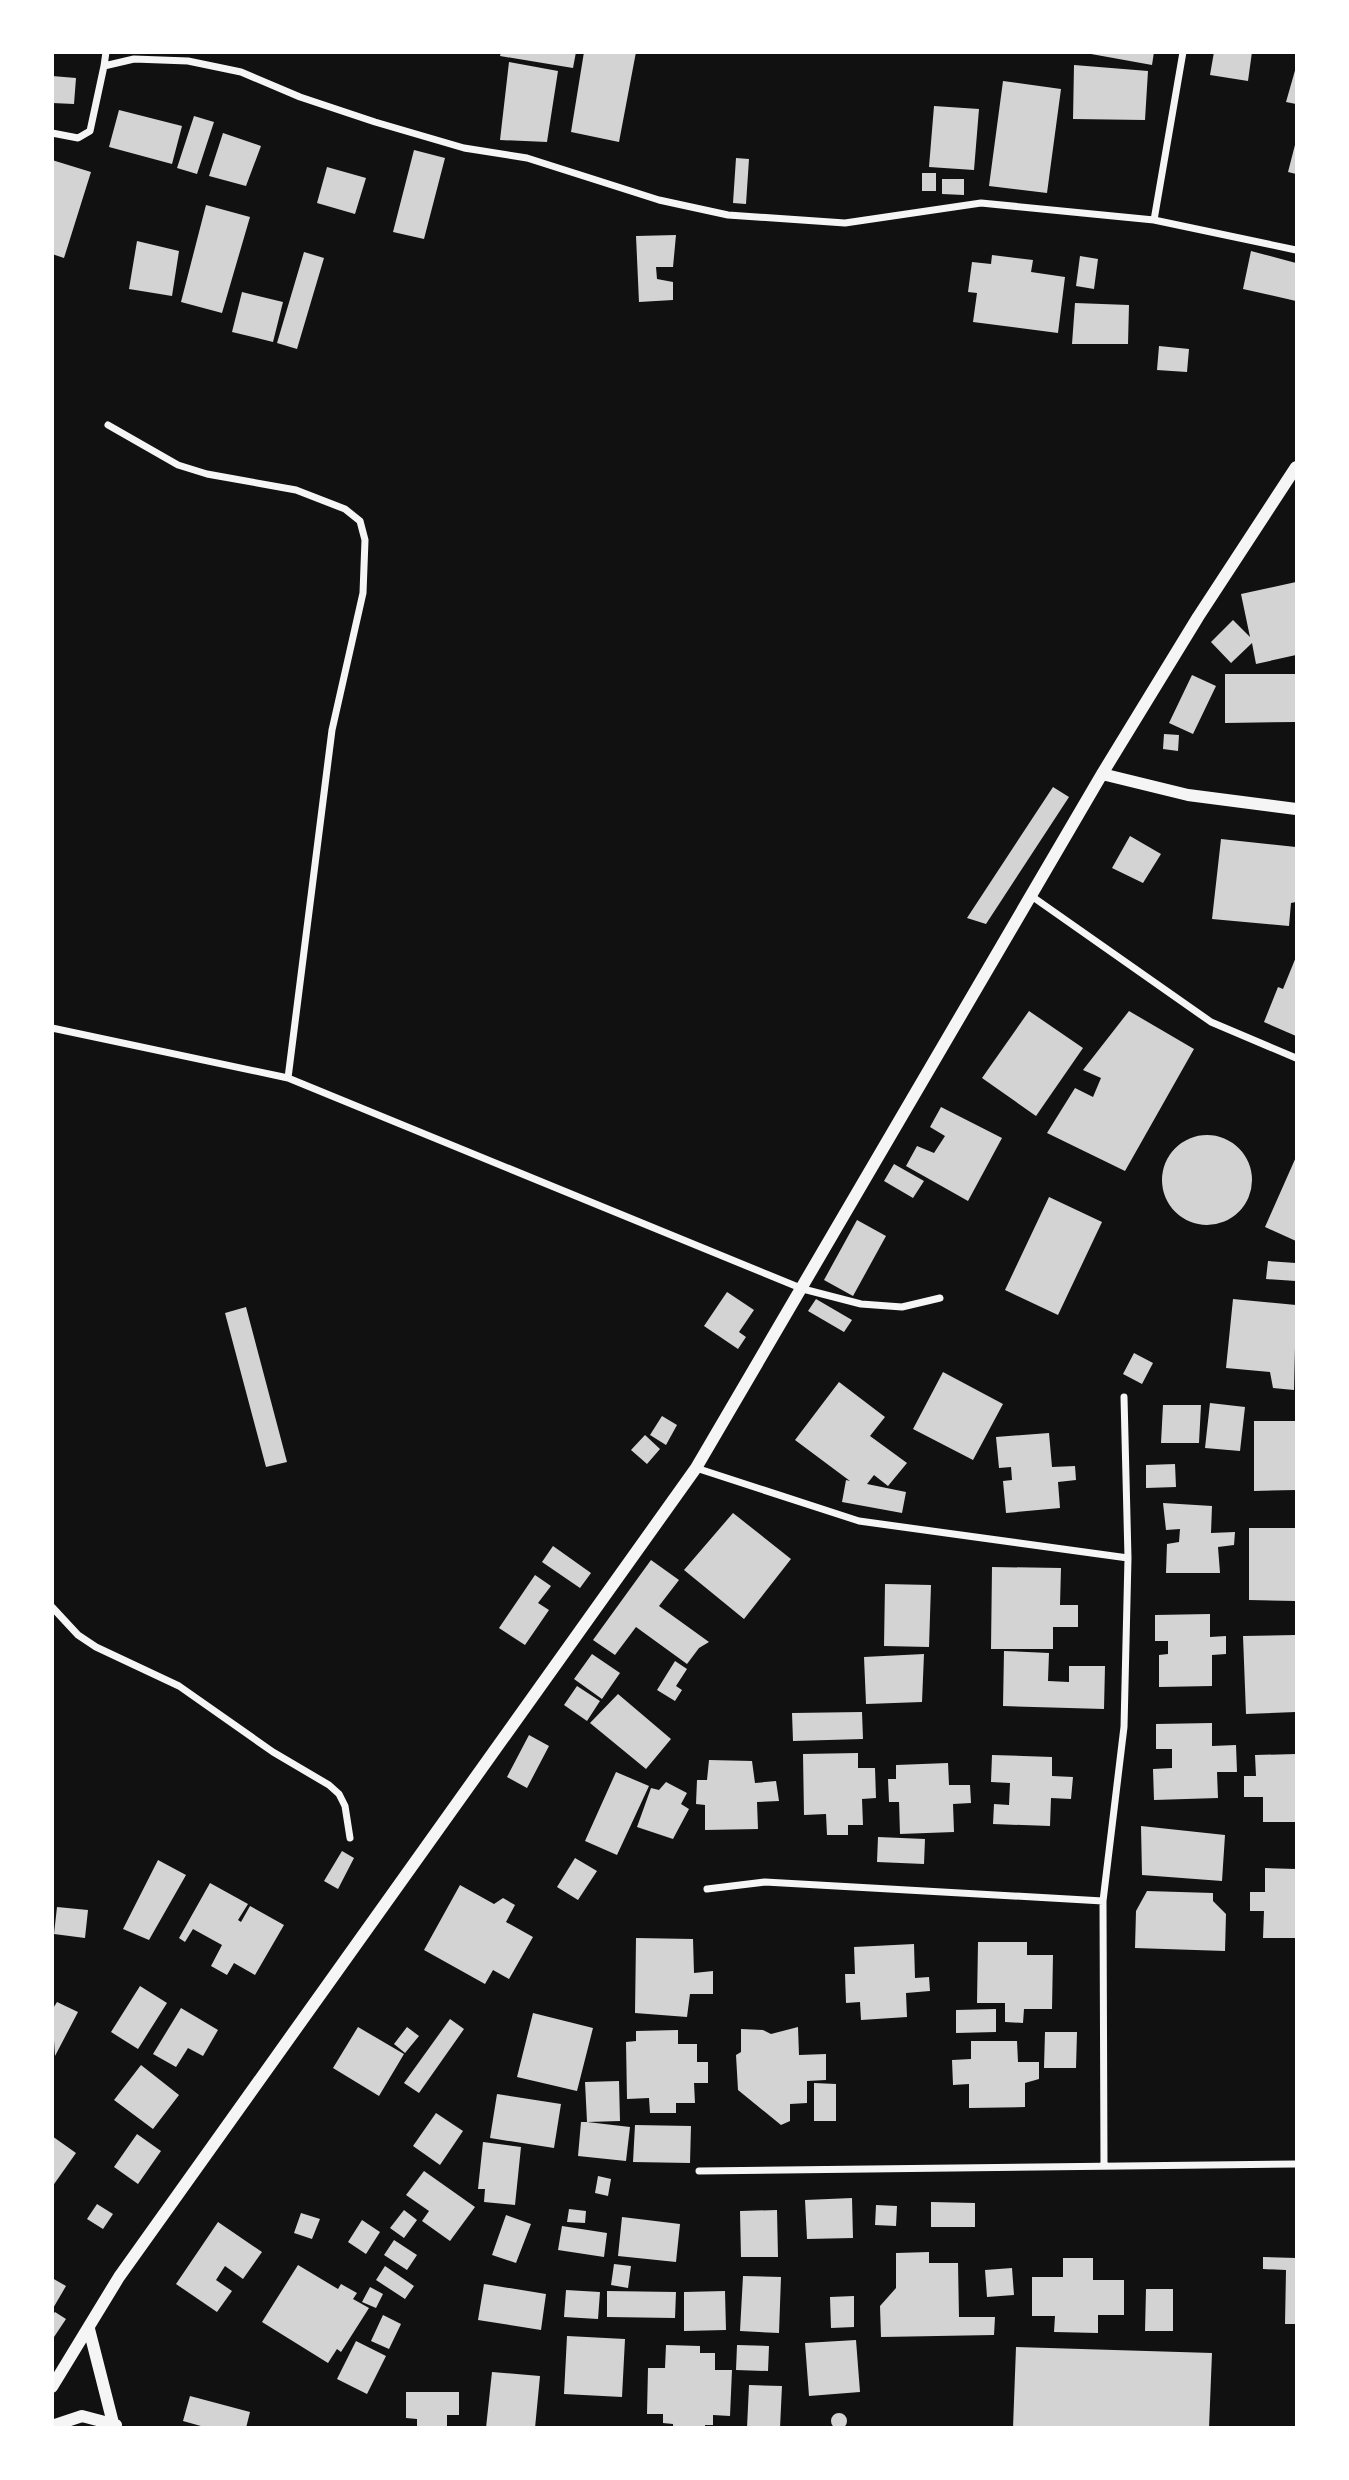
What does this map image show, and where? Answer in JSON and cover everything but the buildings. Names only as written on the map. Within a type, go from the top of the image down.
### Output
[{"type":"street","points":[[52,133],[78,138],[90,131],[106,52]]},
{"type":"street","points":[[1154,220],[1183,52]]},
{"type":"street","points":[[104,66],[134,59],[188,61],[241,72],[300,97],[375,122],[464,148],[527,158],[659,200],[728,215],[845,223],[981,203],[1154,220],[1297,250]]},
{"type":"street","points":[[108,425],[178,466],[296,490],[345,509],[360,521],[365,540],[363,593],[332,730],[288,1078]]},
{"type":"street","points":[[52,2387],[118,2277],[695,1468],[803,1289],[1102,774],[1198,617],[1297,467]]},
{"type":"street","points":[[1102,774],[1188,795],[1297,809]]},
{"type":"street","points":[[1030,895],[1212,1022],[1297,1058]]},
{"type":"street","points":[[52,1028],[288,1078],[803,1289],[860,1304],[902,1307],[940,1298]]},
{"type":"street","points":[[1104,2165],[1103,1901],[1124,1727],[1128,1558],[1124,1397]]},
{"type":"street","points":[[695,1468],[859,1521],[1128,1558]]},
{"type":"street","points":[[52,1607],[78,1635],[96,1647],[179,1686],[273,1752],[329,1785],[339,1794],[345,1807],[350,1838]]},
{"type":"street","points":[[707,1889],[765,1882],[1103,1901]]},
{"type":"street","points":[[699,2171],[1297,2164]]},
{"type":"street","points":[[89,2329],[118,2426]]},
{"type":"street","points":[[52,2426],[82,2416],[118,2426]]}]
